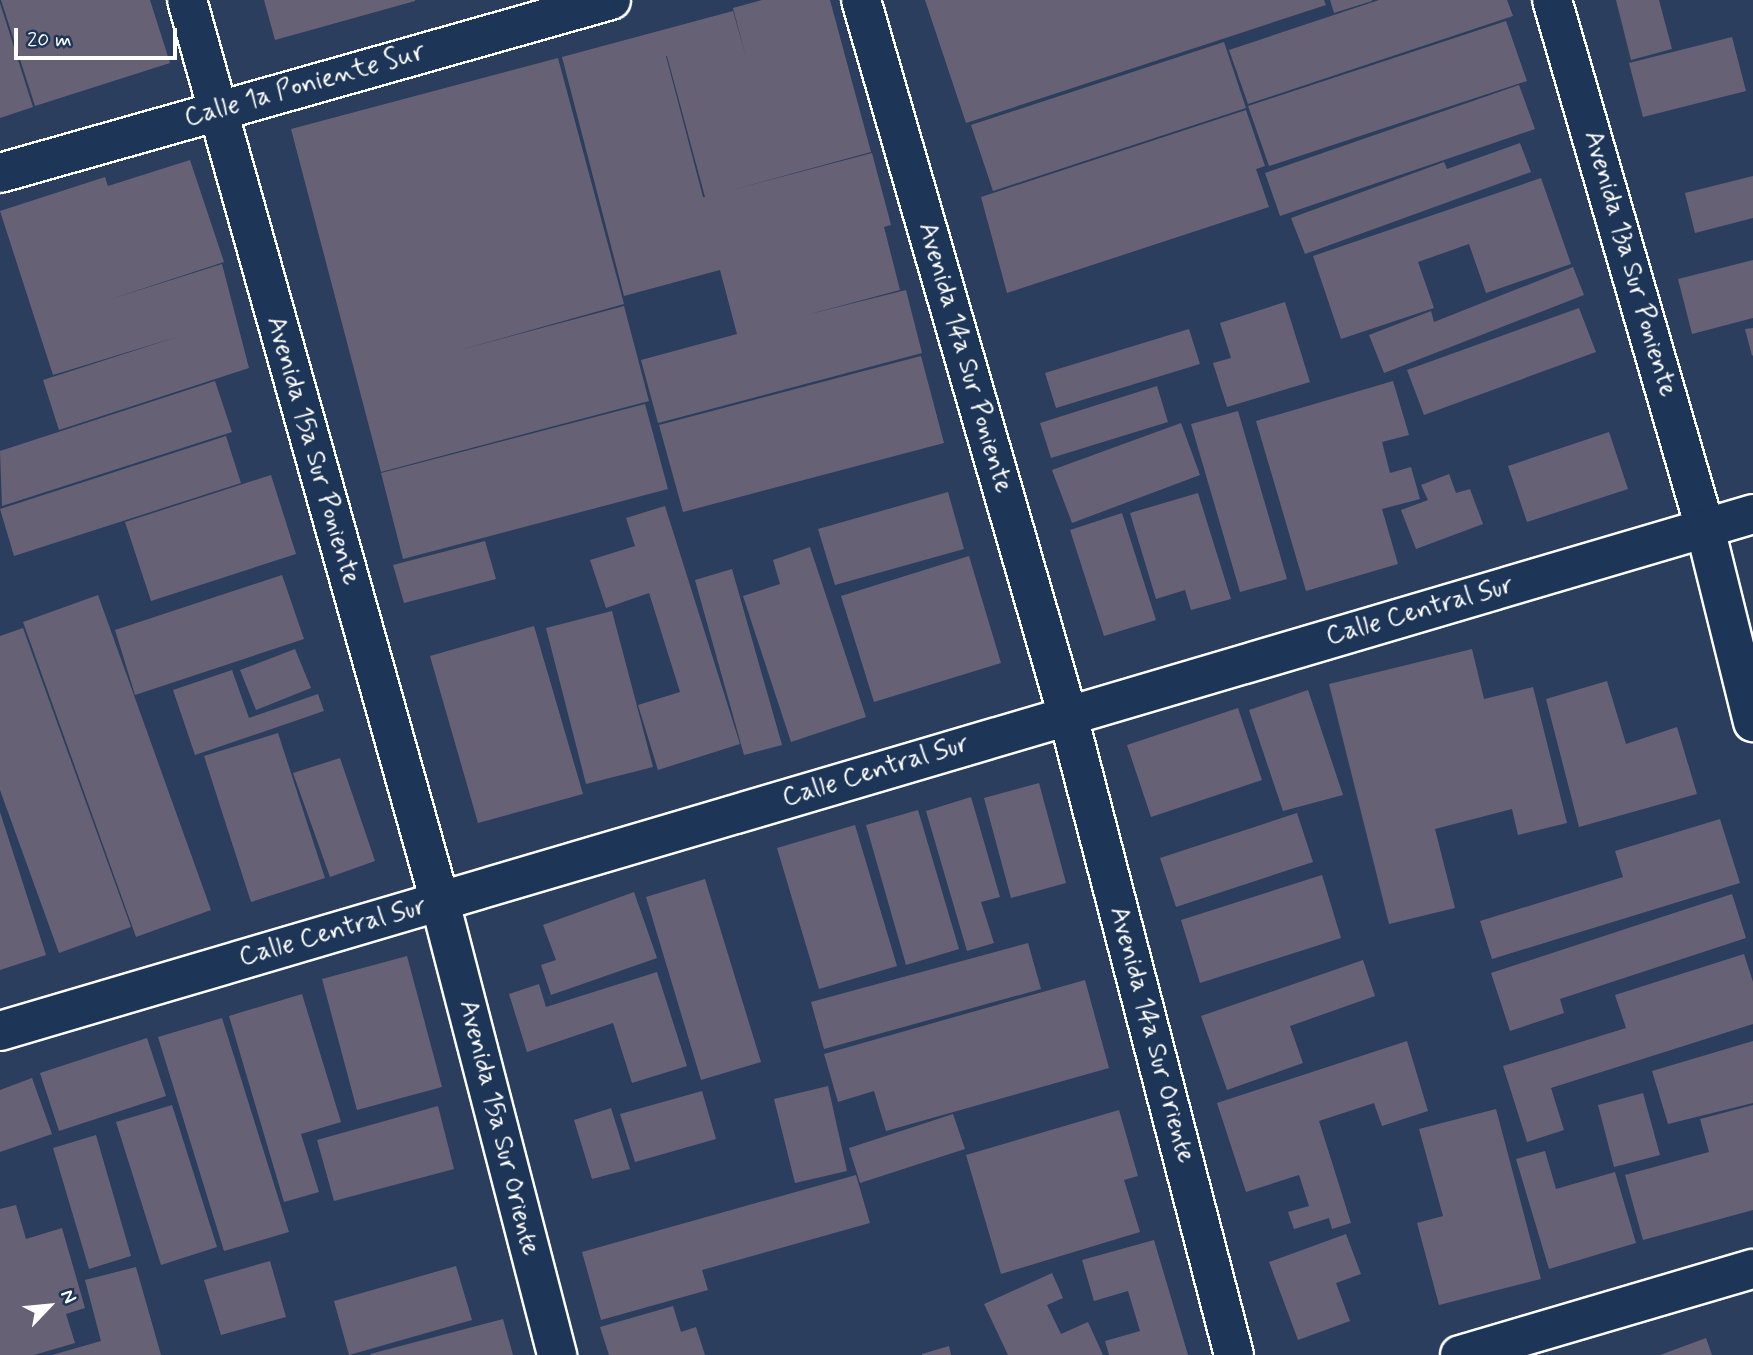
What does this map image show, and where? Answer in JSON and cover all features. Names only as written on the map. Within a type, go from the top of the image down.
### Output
[{"type":"street","name":"Avenida 15a Sur Poniente","points":[[187,0],[215,111],[440,902]]},
{"type":"street","name":"Calle 1a Poniente Sur","points":[[0,173],[611,0]]},
{"type":"street","name":"Avenida 14a Sur Poniente","points":[[861,0],[1068,716]]},
{"type":"street","name":"Avenida 13a Sur Poniente","points":[[1552,0],[1705,528],[1753,722]]},
{"type":"street","name":"Calle Central Sur","points":[[0,1031],[1753,514]]},
{"type":"street","name":"Avenida 14a Sur Oriente","points":[[1068,716],[1234,1355]]},
{"type":"street","name":"Avenida 15a Sur Oriente","points":[[440,902],[557,1355]]},
{"type":"street","points":[[1460,1355],[1753,1269]]},
{"type":"building","points":[[1,0],[150,0],[170,63],[35,106]]},
{"type":"building","points":[[264,0],[415,0],[415,1],[275,40]]},
{"type":"building","points":[[762,0],[830,0],[871,152],[728,191],[872,153],[891,225],[884,227],[900,290],[806,315],[906,290],[922,353],[658,423],[641,360],[737,334],[720,270],[624,296],[562,57],[733,11],[746,57],[733,8]],"holes":[[[667,56],[705,197],[703,197]]]},
{"type":"building","points":[[925,0],[1324,0],[1326,5],[966,123]]},
{"type":"building","points":[[1330,0],[1372,0],[1372,1],[1334,13]]},
{"type":"building","points":[[1379,0],[1507,0],[1513,16],[1248,104],[1229,50]]},
{"type":"building","points":[[1616,0],[1659,0],[1672,49],[1631,60]]},
{"type":"building","points":[[0,3],[33,107],[0,118]]},
{"type":"building","points":[[1506,21],[1527,81],[1269,166],[1248,106]]},
{"type":"building","points":[[1732,37],[1746,91],[1643,117],[1629,63]]},
{"type":"building","points":[[1224,42],[1246,108],[993,191],[971,125]]},
{"type":"building","points":[[558,58],[624,304],[456,351],[624,306],[649,401],[381,472],[291,129]]},
{"type":"building","points":[[1519,85],[1535,129],[1280,216],[1265,173]]},
{"type":"building","points":[[1246,110],[1265,166],[1256,169],[1269,207],[1007,293],[981,197]]},
{"type":"building","points":[[1520,143],[1531,172],[1305,254],[1291,218],[1444,162],[1447,169]]},
{"type":"building","points":[[190,160],[224,262],[108,300],[222,264],[249,368],[59,430],[43,380],[180,336],[53,375],[0,211],[105,177],[108,186]]},
{"type":"building","points":[[1753,176],[1753,218],[1695,233],[1685,193]]},
{"type":"building","points":[[1541,178],[1571,264],[1486,293],[1469,244],[1418,262],[1434,308],[1341,339],[1313,256]]},
{"type":"building","points":[[1753,260],[1753,318],[1692,334],[1678,279]]},
{"type":"building","points":[[1573,267],[1584,295],[1384,373],[1369,335],[1431,311],[1434,322]]},
{"type":"building","points":[[1285,302],[1310,382],[1227,407],[1213,363],[1231,358],[1220,323]]},
{"type":"building","points":[[1579,308],[1596,352],[1424,415],[1407,370]]},
{"type":"building","points":[[1753,328],[1753,355],[1752,356],[1745,329]]},
{"type":"building","points":[[1189,329],[1200,364],[1056,408],[1045,373]]},
{"type":"building","points":[[921,356],[944,443],[683,512],[659,425]]},
{"type":"building","points":[[215,381],[232,432],[2,506],[0,451]]},
{"type":"building","points":[[1393,381],[1409,435],[1382,442],[1390,473],[1411,467],[1420,499],[1382,509],[1398,564],[1306,591],[1256,421]]},
{"type":"building","points":[[1157,386],[1168,422],[1051,458],[1040,423]]},
{"type":"building","points":[[645,404],[668,489],[403,559],[381,473]]},
{"type":"building","points":[[1238,411],[1287,579],[1240,592],[1191,424]]},
{"type":"building","points":[[1181,423],[1200,475],[1072,523],[1052,470]]},
{"type":"building","points":[[1609,432],[1628,489],[1527,522],[1508,466]]},
{"type":"building","points":[[226,436],[241,483],[14,556],[0,509]]},
{"type":"building","points":[[1449,474],[1456,493],[1470,489],[1483,524],[1416,549],[1401,510],[1428,500],[1421,485]]},
{"type":"building","points":[[271,475],[296,554],[151,601],[125,522]]},
{"type":"building","points":[[948,492],[964,549],[835,585],[818,529]]},
{"type":"building","points":[[1198,493],[1231,599],[1191,610],[1185,590],[1156,599],[1130,513]]},
{"type":"building","points":[[665,506],[740,744],[658,770],[638,705],[680,692],[649,593],[606,608],[590,560],[635,546],[626,518]]},
{"type":"building","points":[[1122,513],[1156,620],[1104,636],[1070,530]]},
{"type":"building","points":[[485,541],[496,579],[404,603],[393,565]]},
{"type":"building","points":[[810,547],[866,717],[791,742],[743,596],[780,584],[773,560]]},
{"type":"building","points":[[969,556],[1001,663],[874,702],[841,596]]},
{"type":"building","points":[[732,569],[782,745],[744,755],[695,580]]},
{"type":"building","points":[[282,575],[304,639],[135,695],[115,630]]},
{"type":"building","points":[[98,595],[211,910],[136,937],[23,622]]},
{"type":"building","points":[[612,611],[653,767],[586,784],[546,628]]},
{"type":"building","points":[[534,626],[583,794],[478,823],[430,656]]},
{"type":"building","points":[[23,628],[131,927],[59,953],[0,790],[0,636]]},
{"type":"building","points":[[295,649],[311,688],[256,710],[240,670]]},
{"type":"building","points":[[1472,649],[1484,699],[1533,687],[1567,823],[1518,835],[1512,809],[1435,829],[1455,908],[1389,924],[1329,684]]},
{"type":"building","points":[[232,670],[249,718],[318,694],[324,711],[195,755],[173,690]]},
{"type":"building","points":[[1607,681],[1626,744],[1677,727],[1697,794],[1579,827],[1546,699]]},
{"type":"building","points":[[1308,690],[1343,795],[1283,811],[1249,710]]},
{"type":"building","points":[[1238,708],[1262,780],[1151,817],[1127,745]]},
{"type":"building","points":[[278,733],[325,878],[251,902],[204,756]]},
{"type":"building","points":[[340,758],[375,861],[330,877],[293,773]]},
{"type":"building","points":[[1039,783],[1066,883],[1011,898],[984,798]]},
{"type":"building","points":[[971,797],[1000,897],[981,902],[994,943],[967,951],[926,811]]},
{"type":"building","points":[[918,810],[959,949],[906,965],[866,825]]},
{"type":"building","points":[[0,812],[46,955],[0,970]]},
{"type":"building","points":[[1297,813],[1313,862],[1176,907],[1160,858]]},
{"type":"building","points":[[1720,819],[1740,883],[1492,959],[1480,921],[1623,877],[1615,851]]},
{"type":"building","points":[[855,825],[897,966],[819,989],[777,848]]},
{"type":"building","points":[[1322,875],[1341,938],[1200,983],[1181,920]]},
{"type":"building","points":[[705,879],[761,1062],[701,1080],[646,897]]},
{"type":"building","points":[[634,892],[657,958],[551,995],[541,965],[556,960],[543,925]]},
{"type":"building","points":[[1732,894],[1746,938],[1560,999],[1564,1013],[1510,1031],[1491,973]]},
{"type":"building","points":[[1028,943],[1041,989],[824,1049],[811,1002]]},
{"type":"building","points":[[1744,954],[1753,982],[1753,1024],[1551,1088],[1564,1130],[1527,1142],[1503,1066],[1626,1028],[1615,995]]},
{"type":"building","points":[[407,956],[442,1087],[357,1110],[322,979]]},
{"type":"building","points":[[1363,960],[1375,996],[1290,1026],[1303,1063],[1227,1090],[1201,1016]]},
{"type":"building","points":[[657,972],[687,1066],[632,1083],[613,1023],[527,1052],[509,994],[539,984],[546,1007]]},
{"type":"building","points":[[1085,980],[1109,1068],[886,1131],[874,1091],[838,1102],[824,1054]]},
{"type":"building","points":[[302,994],[341,1122],[301,1134],[319,1192],[284,1202],[229,1016]]},
{"type":"building","points":[[222,1018],[289,1232],[224,1251],[158,1037]]},
{"type":"building","points":[[147,1038],[166,1096],[59,1131],[40,1073]]},
{"type":"building","points":[[1407,1041],[1428,1111],[1382,1126],[1374,1103],[1319,1121],[1351,1223],[1332,1229],[1329,1218],[1294,1229],[1288,1212],[1309,1206],[1299,1175],[1246,1192],[1217,1103]]},
{"type":"building","points":[[1753,1041],[1753,1103],[1668,1124],[1652,1071]]},
{"type":"building","points":[[32,1078],[52,1134],[0,1152],[0,1090]]},
{"type":"building","points":[[828,1086],[847,1171],[795,1183],[774,1099]]},
{"type":"building","points":[[702,1091],[716,1139],[635,1162],[620,1114]]},
{"type":"building","points":[[1643,1093],[1660,1155],[1614,1167],[1598,1105]]},
{"type":"building","points":[[172,1105],[217,1247],[161,1265],[116,1122]]},
{"type":"building","points":[[1753,1105],[1753,1210],[1643,1240],[1625,1175],[1709,1152],[1700,1119]]},
{"type":"building","points":[[438,1106],[454,1169],[334,1201],[317,1140]]},
{"type":"building","points":[[611,1108],[630,1169],[592,1179],[574,1120]]},
{"type":"building","points":[[1496,1109],[1541,1279],[1439,1305],[1417,1223],[1443,1216],[1419,1129]]},
{"type":"building","points":[[1119,1110],[1138,1176],[1124,1180],[1140,1232],[1001,1274],[966,1155]]},
{"type":"building","points":[[953,1114],[965,1149],[860,1183],[849,1148]]},
{"type":"building","points":[[96,1135],[131,1256],[89,1269],[53,1148]]},
{"type":"building","points":[[1545,1151],[1556,1189],[1615,1172],[1636,1243],[1549,1269],[1516,1159]]},
{"type":"building","points":[[856,1175],[870,1223],[702,1270],[708,1290],[601,1320],[582,1252]]},
{"type":"building","points":[[16,1205],[26,1239],[62,1228],[85,1308],[66,1314],[75,1343],[34,1355],[0,1355],[0,1209]]},
{"type":"building","points":[[1346,1234],[1361,1274],[1336,1283],[1350,1321],[1298,1340],[1269,1262]]},
{"type":"building","points":[[1154,1240],[1188,1355],[1109,1355],[1105,1341],[1140,1331],[1128,1291],[1094,1301],[1082,1260]]},
{"type":"building","points":[[270,1261],[286,1317],[221,1335],[204,1280]]},
{"type":"building","points":[[456,1266],[472,1320],[349,1355],[334,1301]]},
{"type":"building","points":[[136,1267],[161,1355],[52,1355],[101,1341],[85,1280]]},
{"type":"building","points":[[1052,1273],[1063,1298],[1047,1305],[1061,1334],[1088,1322],[1103,1355],[1008,1355],[984,1304]]},
{"type":"building","points":[[673,1306],[681,1332],[696,1327],[705,1355],[609,1355],[600,1327]]},
{"type":"building","points":[[503,1319],[513,1355],[370,1354]]},
{"type":"building","points":[[1706,1338],[1712,1355],[1660,1355]]},
{"type":"building","points":[[949,1346],[951,1355],[922,1355],[922,1354]]}]
